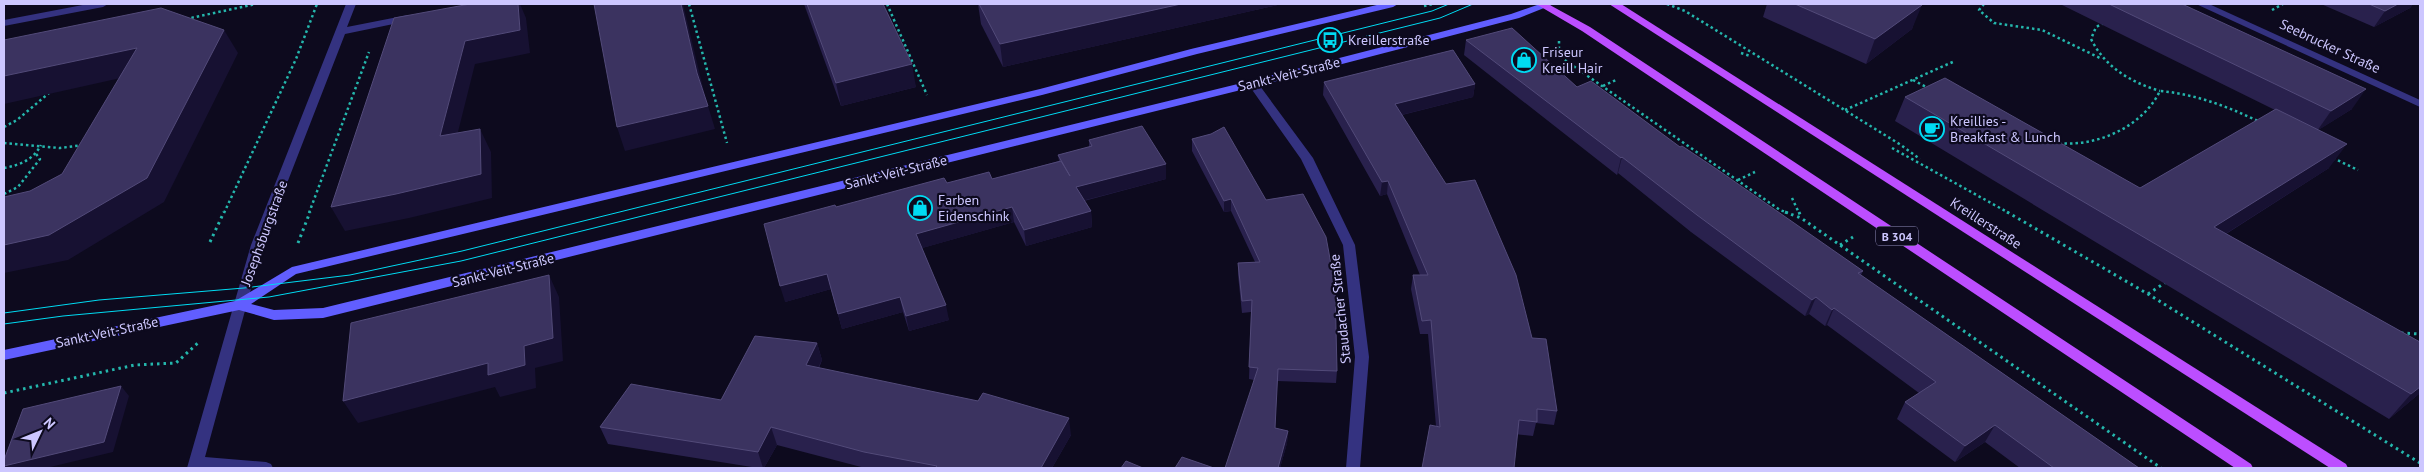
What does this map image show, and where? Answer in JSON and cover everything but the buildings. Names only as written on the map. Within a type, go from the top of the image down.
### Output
[{"type":"main road","name":"Kreillerstraße","points":[[1614,4],[2341,468]]},
{"type":"main road","name":"B 304","points":[[1546,5],[1586,29],[2246,468]]},
{"type":"street","points":[[4,23],[103,4]]},
{"type":"street","name":"Josephsburgstraße","points":[[195,465],[239,305],[258,245],[351,4]]},
{"type":"street","name":"Sankt-Veit-Straße","points":[[4,355],[239,305],[292,271],[1042,92],[1195,51],[1393,4]]},
{"type":"street","name":"Seebrucker Straße","points":[[2201,4],[2420,104]]},
{"type":"street","name":"Sankt-Veit-Straße","points":[[239,305],[274,315],[323,313],[1253,84],[1546,5]]},
{"type":"street","points":[[342,31],[417,16]]},
{"type":"street","name":"Staudacher Straße","points":[[1253,84],[1306,158],[1349,246],[1362,357],[1353,468]]},
{"type":"street","points":[[195,465],[266,468]]},
{"type":"path","points":[[178,20],[256,4]]},
{"type":"path","points":[[210,242],[296,59],[317,4]]},
{"type":"path","points":[[689,4],[729,152]]},
{"type":"path","points":[[887,4],[930,103]]},
{"type":"path","points":[[1424,6],[1433,4]]},
{"type":"path","points":[[1667,4],[1685,11],[1901,145],[1933,168],[2148,294],[2420,463]]},
{"type":"path","points":[[1984,4],[1979,10],[1988,21],[1996,26],[2040,29],[2104,60],[2142,86],[2160,92],[2178,92],[2205,99],[2265,125]]},
{"type":"path","points":[[2104,60],[2095,50],[2091,39],[2096,27],[2111,20]]},
{"type":"path","points":[[296,250],[379,24]]},
{"type":"path","points":[[1559,40],[1559,56],[1780,210],[1801,218],[2162,468]]},
{"type":"path","points":[[1845,110],[1955,61]]},
{"type":"path","points":[[1913,80],[1929,89]]},
{"type":"path","points":[[2056,143],[2064,144],[2094,140],[2128,126],[2150,110],[2160,92]]},
{"type":"path","points":[[4,128],[50,94]]},
{"type":"path","points":[[4,144],[41,144],[60,148],[85,145]]},
{"type":"path","points":[[4,168],[18,166],[36,154],[41,144]]},
{"type":"path","points":[[4,194],[18,187],[40,159],[36,154]]},
{"type":"path","points":[[2324,154],[2358,170]]},
{"type":"path","points":[[1738,180],[1756,172]]},
{"type":"path","points":[[1840,245],[1858,234]]},
{"type":"path","points":[[2148,294],[2172,278]]},
{"type":"path","points":[[2399,332],[2420,334]]},
{"type":"path","points":[[4,393],[135,366],[176,363]]},
{"type":"tram line","points":[[4,313],[99,300],[244,288],[350,275],[462,251],[1432,11],[1449,4]]},
{"type":"tram line","points":[[4,324],[63,316],[269,297],[461,261],[1440,18],[1473,4]]},
{"type":"place","name":"Kreillerstraße","points":[[1330,40]]},
{"type":"place","name":"Friseur Kreill Hair","points":[[1524,60]]},
{"type":"place","name":"Kreillies - Breakfast & Lunch","points":[[1932,129]]},
{"type":"place","name":"Farben Eidenschink","points":[[920,208]]}]
